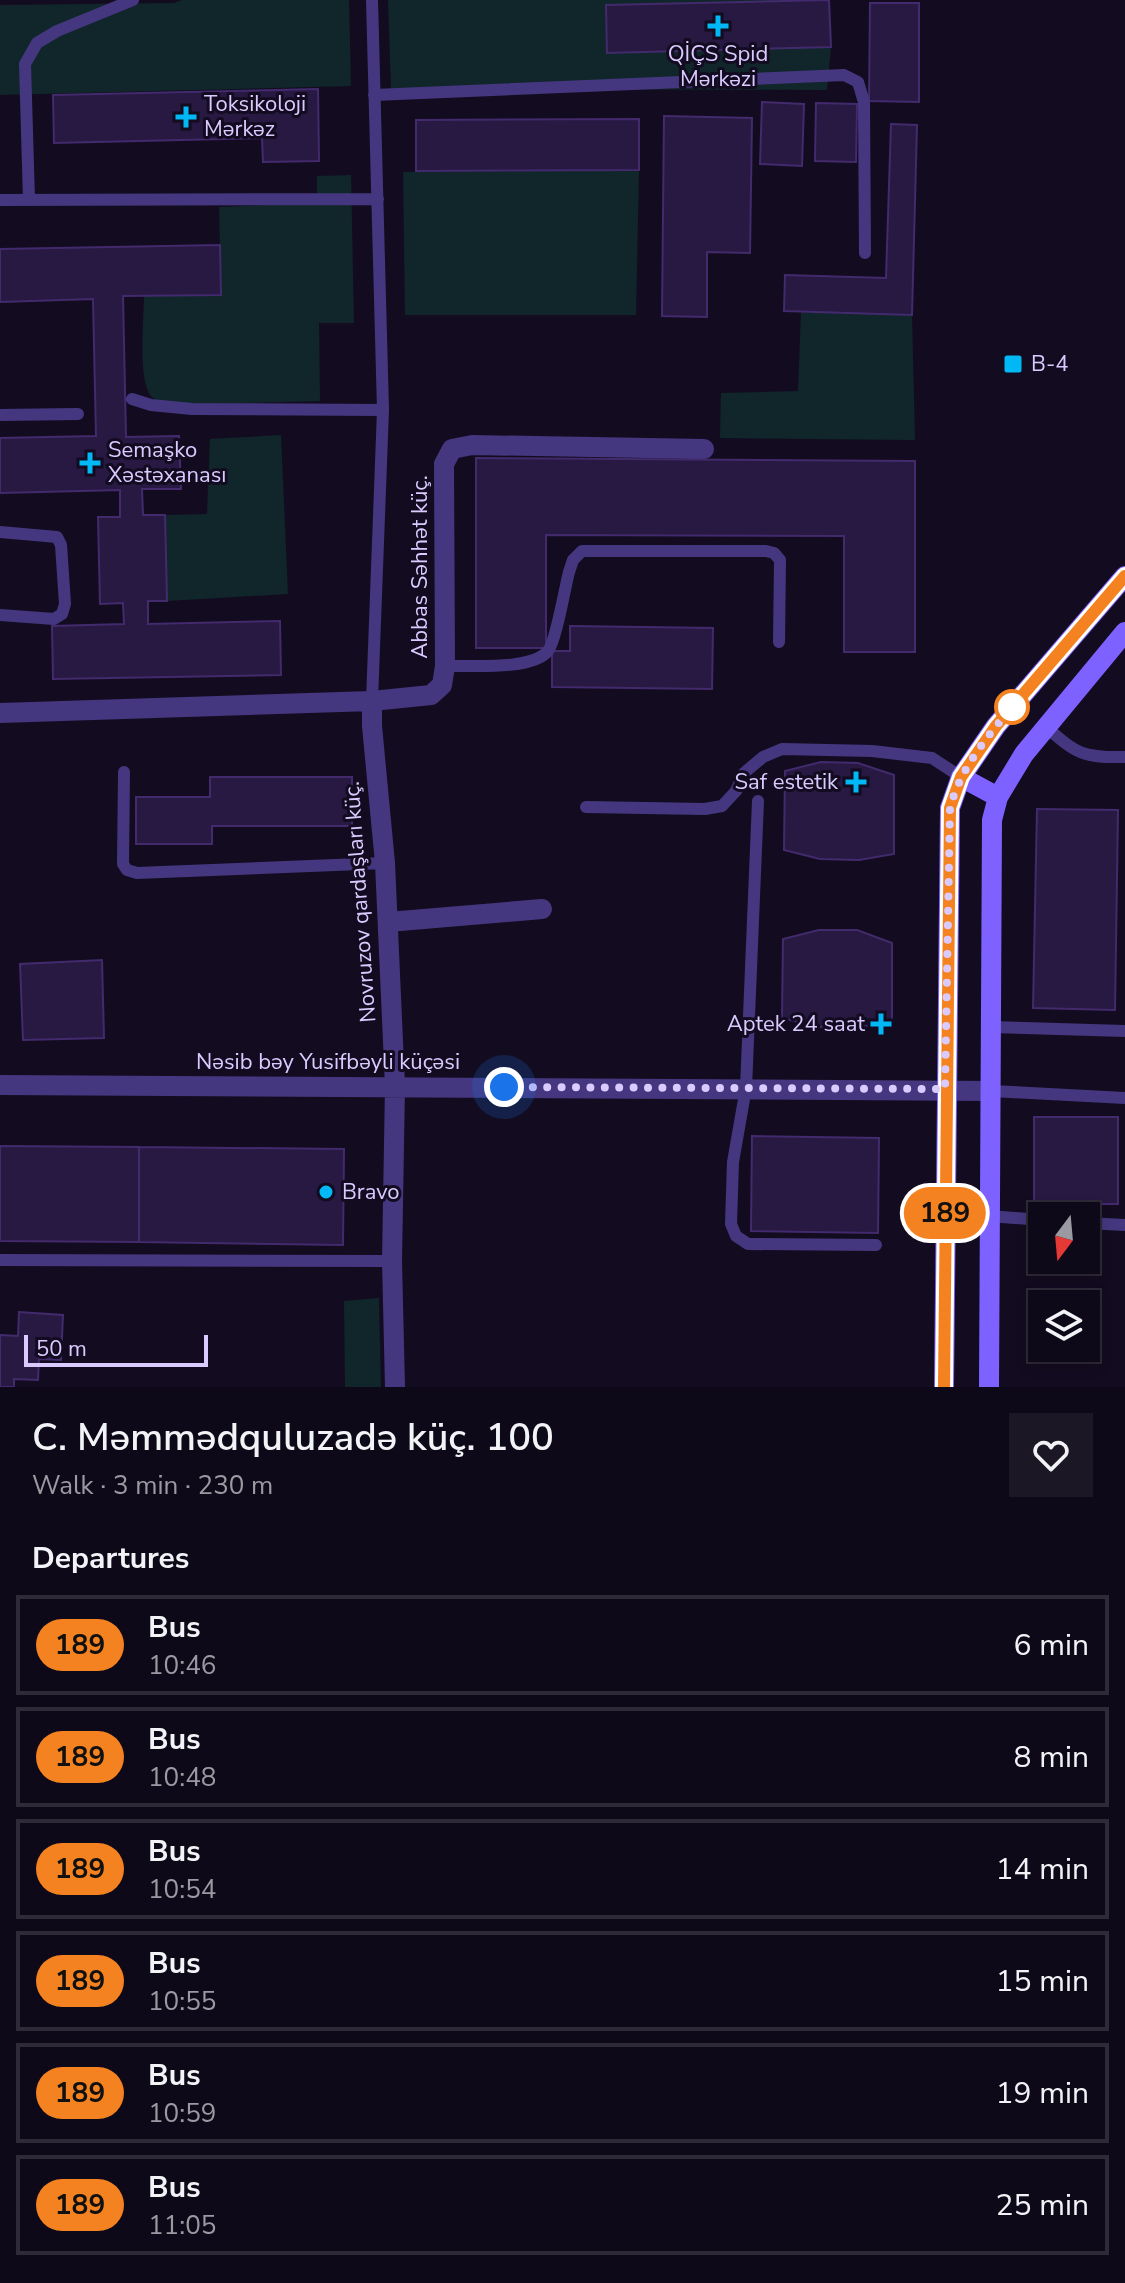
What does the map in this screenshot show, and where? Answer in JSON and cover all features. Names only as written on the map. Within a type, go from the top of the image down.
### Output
[{"type":"main road","points":[[944,1387],[950,808],[961,777],[996,726],[1125,576]]},
{"type":"main road","points":[[989,1387],[992,820],[998,797],[1024,754],[1125,632]]},
{"type":"main road","points":[[961,777],[998,797]]},
{"type":"street","name":"Abbas Səhhət küç.","points":[[0,713],[372,701],[431,695],[442,685],[445,666],[444,464],[452,449],[472,445],[704,449]]},
{"type":"street","name":"Novruzov qardaşları küç.","points":[[372,701],[385,863],[395,1086],[392,1261],[395,1387]]},
{"type":"street","points":[[388,922],[542,909]]},
{"type":"street","name":"Nəsib bəy Yusifbəyli küçəsi","points":[[0,1085],[992,1091]]},
{"type":"lane","points":[[29,200],[25,64],[37,43],[47,37],[133,0]]},
{"type":"lane","points":[[372,0],[383,410],[372,701]]},
{"type":"lane","points":[[374,95],[844,75],[858,82],[864,102],[865,253]]},
{"type":"lane","points":[[0,200],[378,199]]},
{"type":"lane","points":[[132,399],[151,405],[192,409],[383,410]]},
{"type":"lane","points":[[0,415],[78,414]]},
{"type":"lane","points":[[0,532],[57,537],[61,545],[65,604],[62,614],[54,619],[0,615]]},
{"type":"lane","points":[[445,666],[522,664],[549,650],[569,572],[573,560],[582,551],[774,553],[780,560],[779,642]]},
{"type":"lane","points":[[1046,727],[1073,750],[1100,757],[1125,757]]},
{"type":"lane","points":[[586,807],[705,809],[722,806],[736,791],[744,773],[763,757],[782,749],[872,751],[932,758],[961,777]]},
{"type":"lane","points":[[124,772],[123,864],[127,870],[137,873],[385,863]]},
{"type":"lane","points":[[758,801],[746,1088],[733,1162],[731,1224],[736,1236],[748,1244],[876,1245]]},
{"type":"lane","points":[[992,1027],[1125,1031]]},
{"type":"lane","points":[[992,1091],[1125,1098]]},
{"type":"lane","points":[[989,1216],[1028,1219]]},
{"type":"lane","points":[[1100,1224],[1125,1225]]},
{"type":"lane","points":[[0,1260],[392,1261]]},
{"type":"green space","points":[[182,0],[349,0],[351,86],[0,95],[0,5],[174,3]]},
{"type":"green space","points":[[388,0],[822,0],[606,5],[607,52],[831,47],[827,90],[391,89]]},
{"type":"green space","points":[[639,170],[636,315],[405,315],[403,172]]},
{"type":"green space","points":[[351,175],[354,323],[319,323],[320,401],[176,405],[152,397],[144,378],[144,296],[221,294],[219,207],[317,203],[317,176]]},
{"type":"green space","points":[[801,312],[912,315],[915,440],[720,438],[721,393],[798,391]]},
{"type":"green space","points":[[281,435],[288,594],[167,601],[165,515],[207,514],[210,439]]},
{"type":"green space","points":[[379,1298],[381,1387],[345,1387],[344,1301]]},
{"type":"building","name":"QİÇS Spid Mərkəzi","points":[[829,0],[831,47],[607,53],[606,5]]},
{"type":"building","points":[[870,3],[919,3],[919,102],[869,101]]},
{"type":"building","name":"Toksikoloji Mərkəz","points":[[318,89],[319,161],[263,162],[262,138],[54,143],[53,95]]},
{"type":"building","points":[[762,102],[804,104],[802,166],[760,164]]},
{"type":"building","points":[[816,103],[857,104],[856,162],[815,161]]},
{"type":"building","points":[[664,116],[752,118],[750,253],[707,252],[707,317],[662,316]]},
{"type":"building","points":[[639,119],[639,170],[416,171],[416,120]]},
{"type":"building","points":[[891,124],[917,125],[912,315],[784,311],[785,275],[886,278]]},
{"type":"building","name":"Semaşko Xəstəxanası","points":[[220,245],[221,295],[123,296],[126,437],[179,436],[181,489],[142,489],[143,515],[165,515],[167,601],[148,601],[148,624],[280,621],[281,675],[53,679],[52,626],[124,624],[123,603],[100,604],[98,517],[120,517],[120,490],[0,493],[0,438],[96,436],[93,299],[0,302],[0,249]]},
{"type":"building","points":[[476,458],[915,461],[915,652],[844,652],[844,536],[546,535],[546,648],[476,648]]},
{"type":"building","points":[[570,626],[713,628],[712,689],[552,687],[552,651],[570,651]]},
{"type":"building","points":[[821,762],[858,763],[894,775],[894,854],[859,860],[820,859],[784,850],[785,771]]},
{"type":"building","points":[[210,777],[352,777],[352,826],[212,826],[212,844],[136,844],[136,797],[210,797]]},
{"type":"building","points":[[1037,809],[1118,810],[1115,1010],[1033,1008]]},
{"type":"building","points":[[819,930],[857,930],[892,943],[892,1022],[856,1028],[818,1027],[782,1018],[783,939]]},
{"type":"building","points":[[102,960],[104,1038],[23,1040],[20,964]]},
{"type":"building","points":[[1034,1117],[1118,1117],[1118,1204],[1034,1202]]},
{"type":"building","points":[[752,1136],[879,1138],[878,1233],[751,1231]]},
{"type":"building","points":[[0,1146],[139,1147],[139,1242],[0,1241]]},
{"type":"building","points":[[139,1147],[344,1149],[343,1245],[139,1242]]},
{"type":"building","points":[[19,1312],[63,1315],[61,1360],[39,1359],[38,1380],[14,1379],[14,1387],[0,1387],[0,1335],[18,1336]]},
{"type":"bus line","name":"189","points":[[944,1387],[950,808],[961,777],[996,726],[1125,576]]},
{"type":"place","name":"QİÇS Spid Mərkəzi","points":[[718,26]]},
{"type":"place","name":"Toksikoloji Mərkəz","points":[[186,117]]},
{"type":"place","name":"B-4","points":[[1013,364]]},
{"type":"place","name":"Semaşko Xəstəxanası","points":[[90,463]]},
{"type":"place","name":"Saf estetik","points":[[856,782]]},
{"type":"place","name":"Aptek 24 saat","points":[[881,1024]]},
{"type":"place","name":"Bravo","points":[[326,1192]]},
{"type":"route","points":[[504,1087],[945,1089],[950,808],[961,777],[1014,705],[1012,707]]}]
